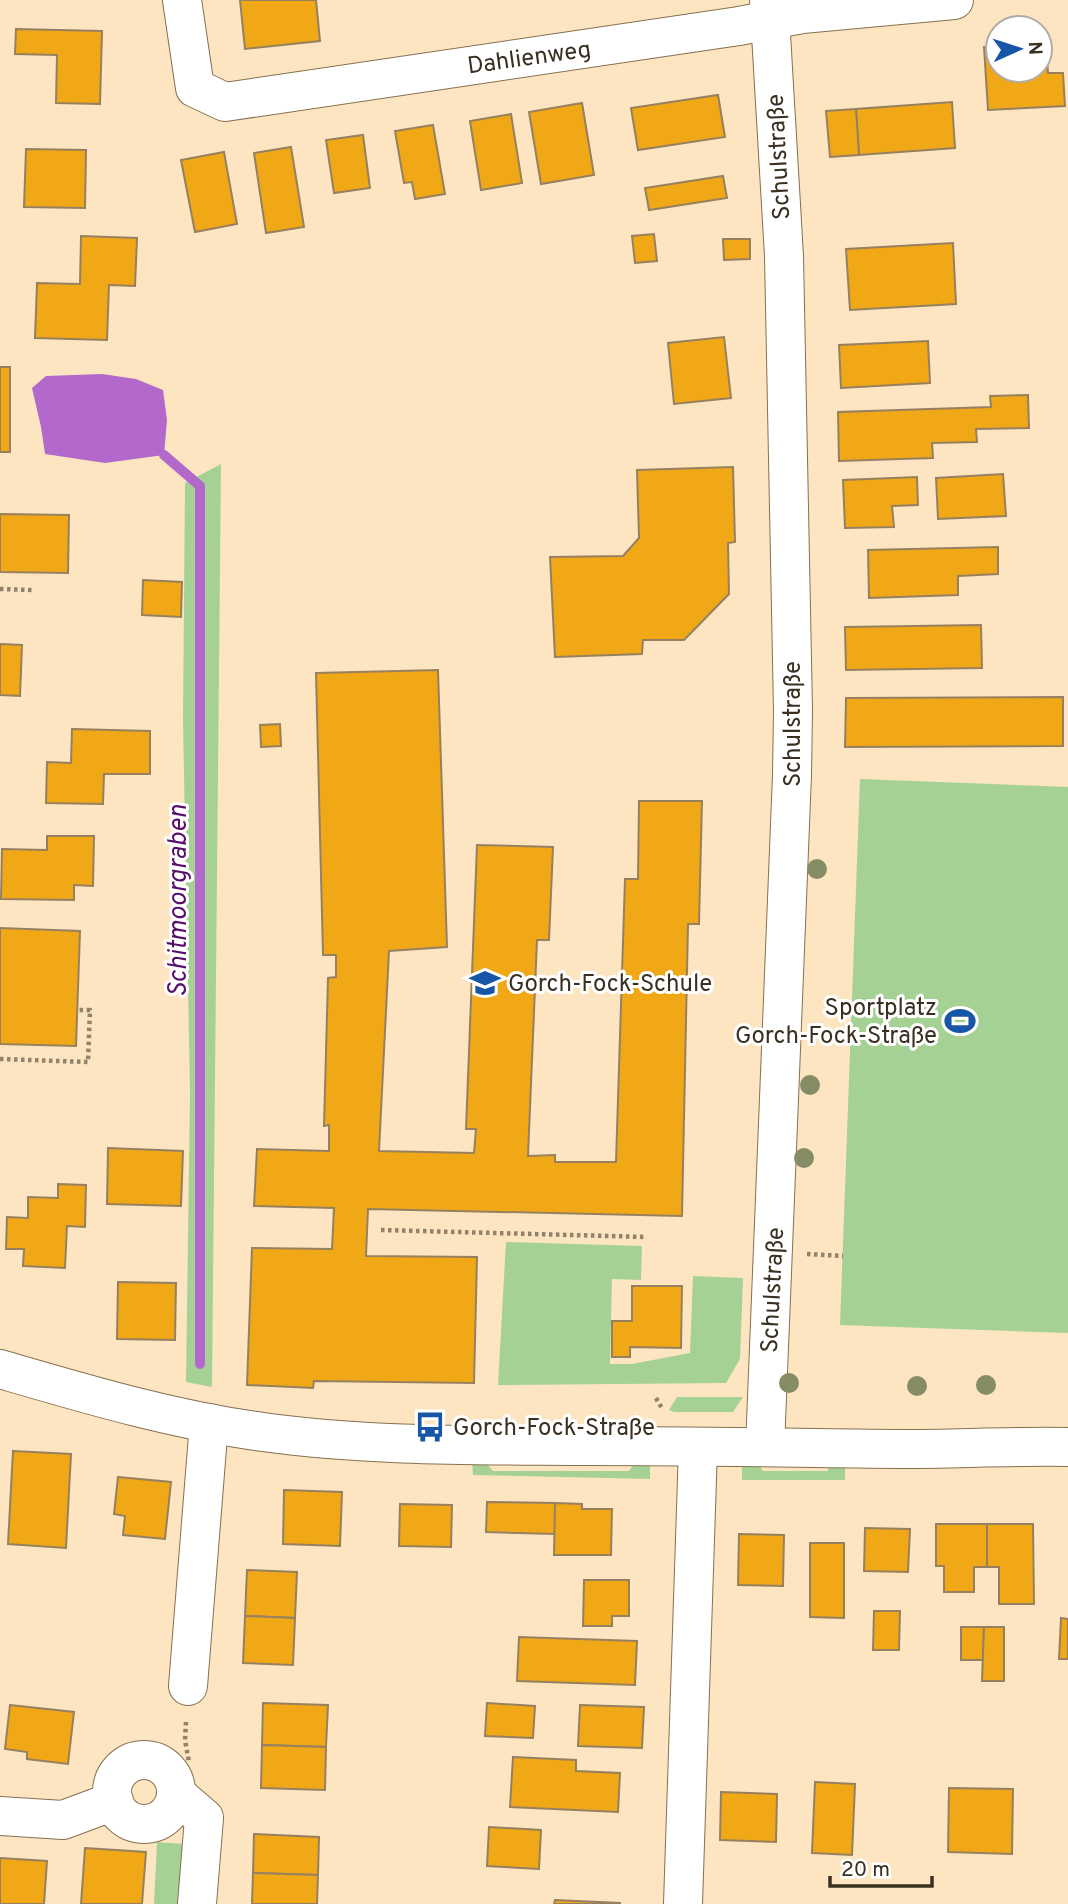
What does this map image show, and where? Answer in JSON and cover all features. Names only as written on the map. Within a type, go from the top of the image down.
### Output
[{"type":"street","name":"Dahlienweg","points":[[182,0],[195,88],[225,102],[769,10],[802,14],[954,0]]},
{"type":"street","name":"Schulstraße","points":[[765,1447],[793,724],[784,256],[769,10]]},
{"type":"street","points":[[0,1369],[100,1399],[265,1433],[417,1444],[903,1449],[1068,1447]]},
{"type":"street","points":[[188,1686],[209,1423]]},
{"type":"street","points":[[692,1904],[683,1904],[698,1448]]},
{"type":"street","points":[[0,1816],[63,1820],[114,1801],[119,1811],[127,1818],[137,1823],[148,1823],[167,1814],[176,1794],[204,1818],[197,1904]]},
{"type":"path","points":[[0,589],[32,590]]},
{"type":"path","points":[[0,1059],[88,1062],[90,1010],[77,1010]]},
{"type":"path","points":[[381,1230],[647,1237]]},
{"type":"path","points":[[176,1794],[190,1761],[186,1741],[188,1686]]},
{"type":"green space","points":[[221,464],[212,1387],[186,1382],[190,1093],[183,720],[185,483]]},
{"type":"green space","name":"Sportplatz Gorch-Fock-Straße","points":[[860,779],[1068,787],[1068,1333],[840,1325]]},
{"type":"green space","points":[[506,1242],[642,1246],[641,1280],[612,1279],[610,1364],[632,1364],[690,1353],[693,1276],[743,1278],[740,1359],[726,1383],[498,1385]]},
{"type":"green space","points":[[677,1397],[743,1397],[733,1412],[674,1412],[669,1410]]},
{"type":"green space","points":[[639,1456],[650,1456],[650,1479],[473,1475],[472,1460],[484,1460],[493,1471],[629,1471]]},
{"type":"green space","points":[[742,1461],[757,1461],[763,1471],[827,1471],[833,1461],[845,1461],[845,1480],[742,1480]]},
{"type":"green space","points":[[157,1842],[185,1844],[183,1904],[154,1904]]},
{"type":"shaded area","points":[[102,374],[136,379],[163,390],[167,420],[164,455],[105,463],[45,454],[32,388],[46,376]]},
{"type":"building","points":[[240,0],[316,0],[320,41],[245,49]]},
{"type":"building","points":[[16,29],[102,31],[100,104],[56,103],[57,55],[15,54]]},
{"type":"building","points":[[1054,73],[1063,73],[1065,106],[988,110],[986,84],[1054,84]]},
{"type":"building","points":[[718,95],[725,137],[638,150],[631,108]]},
{"type":"building","points":[[952,102],[955,148],[859,155],[856,109]]},
{"type":"building","points":[[582,103],[594,175],[541,184],[529,112]]},
{"type":"building","points":[[856,109],[859,155],[830,157],[826,111]]},
{"type":"building","points":[[511,114],[522,183],[481,190],[470,121]]},
{"type":"building","points":[[433,125],[445,194],[415,199],[412,182],[404,183],[395,131]]},
{"type":"building","points":[[363,135],[370,188],[334,193],[326,140]]},
{"type":"building","points":[[291,147],[304,227],[266,233],[254,153]]},
{"type":"building","points":[[26,149],[86,150],[85,208],[24,207]]},
{"type":"building","points":[[224,152],[237,224],[195,232],[181,160]]},
{"type":"building","points":[[723,176],[727,198],[649,210],[645,188]]},
{"type":"building","points":[[654,234],[657,261],[635,263],[632,236]]},
{"type":"building","points":[[81,236],[137,238],[135,286],[109,285],[107,340],[35,338],[37,283],[80,284]]},
{"type":"building","points":[[723,239],[750,239],[750,259],[724,260]]},
{"type":"building","points":[[953,243],[956,304],[850,310],[846,249]]},
{"type":"building","points":[[724,337],[731,398],[674,404],[668,343]]},
{"type":"building","points":[[928,341],[930,383],[841,388],[839,345]]},
{"type":"building","points":[[0,367],[10,367],[10,452],[0,452]]},
{"type":"building","points":[[1028,395],[1029,428],[976,429],[977,442],[932,443],[933,458],[839,461],[838,412],[991,407],[990,396]]},
{"type":"building","points":[[733,467],[735,542],[728,543],[729,594],[684,640],[643,640],[642,654],[555,657],[550,557],[623,556],[639,538],[637,470]]},
{"type":"building","points":[[1003,474],[1006,516],[938,519],[936,478]]},
{"type":"building","points":[[917,477],[918,505],[892,506],[894,527],[845,528],[843,480]]},
{"type":"building","points":[[0,514],[69,515],[68,573],[0,572]]},
{"type":"building","points":[[998,547],[998,574],[958,576],[958,595],[869,598],[868,550]]},
{"type":"building","points":[[143,580],[182,582],[181,617],[142,615]]},
{"type":"building","points":[[981,625],[982,668],[846,670],[845,627]]},
{"type":"building","points":[[0,644],[22,645],[20,696],[0,695]]},
{"type":"building","points":[[438,670],[447,947],[389,951],[379,1151],[474,1153],[476,1129],[466,1129],[477,845],[553,847],[549,940],[537,940],[528,1156],[555,1155],[555,1162],[616,1162],[625,879],[638,879],[639,801],[702,801],[699,924],[688,924],[682,1216],[368,1209],[366,1256],[477,1257],[474,1383],[314,1381],[313,1388],[247,1385],[252,1248],[332,1249],[334,1208],[254,1206],[257,1149],[329,1151],[329,1125],[324,1126],[328,978],[336,977],[336,955],[323,955],[316,673]]},
{"type":"building","points":[[1063,697],[1063,746],[845,747],[846,698]]},
{"type":"building","points":[[280,724],[281,746],[261,747],[260,725]]},
{"type":"building","points":[[72,729],[150,731],[150,774],[104,774],[103,804],[46,803],[47,762],[71,763]]},
{"type":"building","points":[[47,836],[94,836],[93,886],[74,885],[74,900],[1,899],[2,849],[47,850]]},
{"type":"building","points":[[0,928],[80,931],[76,1046],[0,1044]]},
{"type":"building","points":[[108,1148],[183,1151],[181,1206],[107,1204]]},
{"type":"building","points":[[58,1184],[86,1185],[85,1227],[67,1226],[65,1268],[23,1266],[24,1249],[6,1249],[7,1217],[28,1218],[28,1197],[58,1198]]},
{"type":"building","points":[[118,1282],[176,1283],[175,1340],[117,1339]]},
{"type":"building","points":[[632,1286],[682,1286],[681,1348],[630,1347],[630,1357],[612,1357],[612,1321],[632,1321]]},
{"type":"building","points":[[13,1451],[71,1454],[66,1548],[8,1544]]},
{"type":"building","points":[[118,1477],[171,1482],[165,1539],[123,1535],[125,1516],[114,1514]]},
{"type":"building","points":[[284,1490],[342,1492],[340,1546],[283,1544]]},
{"type":"building","points":[[487,1502],[555,1503],[555,1534],[486,1532]]},
{"type":"building","points":[[555,1503],[582,1504],[582,1509],[612,1509],[611,1555],[554,1555]]},
{"type":"building","points":[[400,1504],[452,1505],[451,1547],[399,1546]]},
{"type":"building","points":[[936,1524],[987,1524],[987,1567],[974,1567],[974,1592],[944,1592],[944,1566],[936,1566]]},
{"type":"building","points":[[987,1524],[1033,1524],[1034,1604],[999,1604],[999,1567],[987,1567]]},
{"type":"building","points":[[865,1528],[910,1529],[908,1572],[864,1571]]},
{"type":"building","points":[[739,1534],[784,1535],[783,1586],[738,1585]]},
{"type":"building","points":[[810,1543],[844,1543],[844,1618],[810,1617]]},
{"type":"building","points":[[247,1570],[297,1572],[295,1618],[245,1616]]},
{"type":"building","points":[[584,1580],[629,1580],[629,1616],[612,1616],[612,1626],[583,1626]]},
{"type":"building","points":[[874,1611],[900,1611],[899,1650],[873,1650]]},
{"type":"building","points":[[245,1616],[295,1618],[293,1665],[243,1663]]},
{"type":"building","points":[[1061,1618],[1068,1619],[1068,1659],[1059,1659]]},
{"type":"building","points":[[961,1627],[984,1627],[983,1660],[961,1660]]},
{"type":"building","points":[[984,1627],[1004,1627],[1004,1681],[982,1681]]},
{"type":"building","points":[[519,1637],[637,1641],[635,1685],[517,1681]]},
{"type":"building","points":[[263,1703],[328,1705],[326,1747],[262,1745]]},
{"type":"building","points":[[487,1703],[535,1706],[533,1738],[485,1736]]},
{"type":"building","points":[[10,1705],[74,1712],[68,1764],[27,1759],[27,1752],[5,1749]]},
{"type":"building","points":[[580,1705],[644,1707],[642,1748],[578,1746]]},
{"type":"building","points":[[262,1745],[326,1747],[325,1790],[261,1788]]},
{"type":"building","points":[[513,1757],[576,1760],[576,1771],[620,1773],[618,1812],[510,1807]]},
{"type":"building","points":[[815,1782],[855,1784],[852,1855],[812,1853]]},
{"type":"building","points":[[949,1788],[1013,1789],[1012,1854],[948,1852]]},
{"type":"building","points":[[721,1792],[777,1794],[776,1842],[720,1840]]},
{"type":"building","points":[[489,1827],[541,1830],[539,1869],[487,1866]]},
{"type":"building","points":[[254,1834],[319,1837],[318,1875],[253,1873]]},
{"type":"building","points":[[85,1848],[146,1852],[142,1904],[81,1904]]},
{"type":"building","points":[[0,1858],[47,1861],[44,1904],[0,1904]]},
{"type":"building","points":[[253,1873],[318,1875],[317,1904],[252,1904]]},
{"type":"building","points":[[555,1900],[620,1903],[620,1904],[554,1904]]},
{"type":"waterway","name":"Schitmoorgraben","points":[[164,455],[200,486],[200,1364]]},
{"type":"place","name":"Gorch-Fock-Schule","points":[[485,983]]},
{"type":"place","name":"Sportplatz Gorch-Fock-Straße","points":[[960,1021]]},
{"type":"place","name":"Gorch-Fock-Straße","points":[[430,1427]]}]
